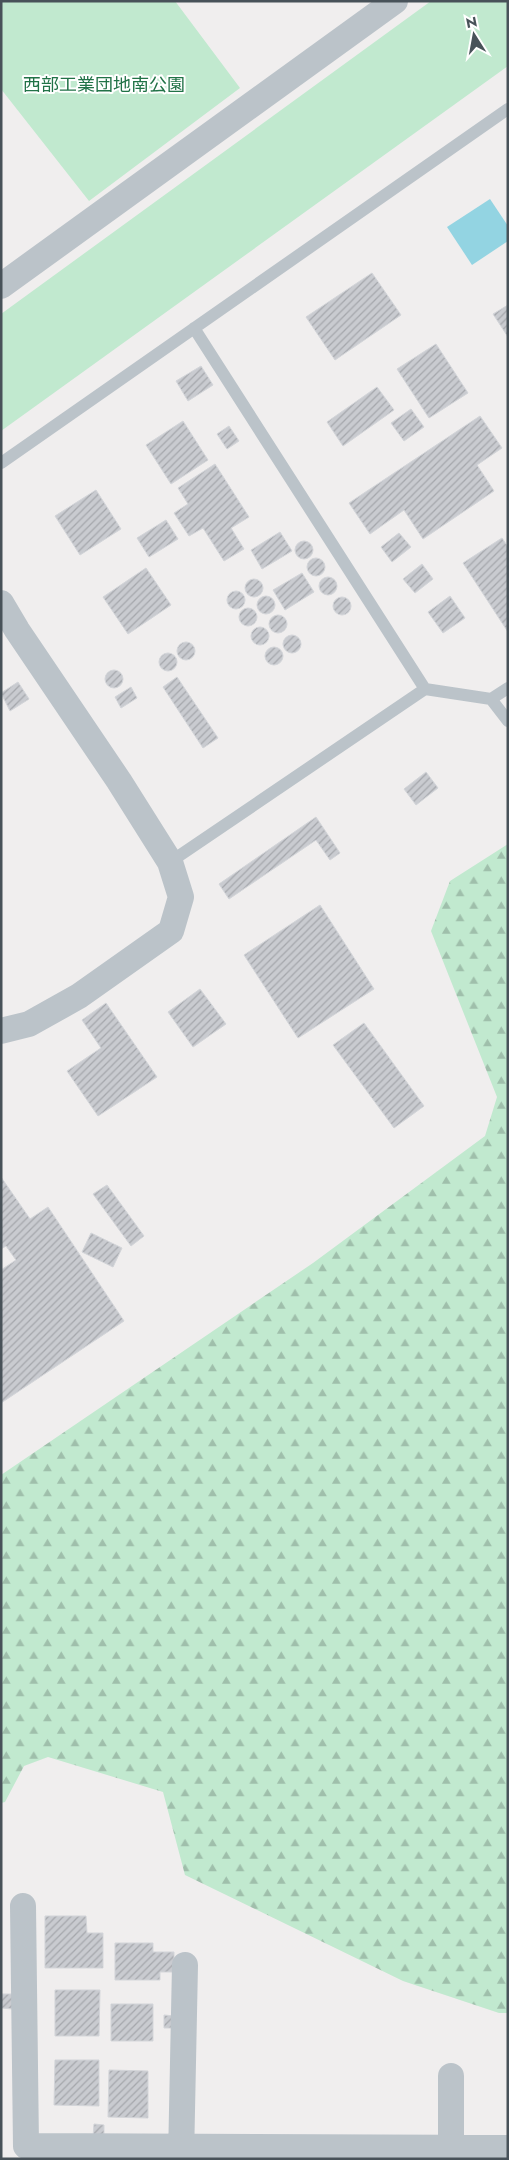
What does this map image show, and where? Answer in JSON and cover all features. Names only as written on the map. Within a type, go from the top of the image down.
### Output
[{"type":"street","points":[[1,286],[395,1]]},
{"type":"street","points":[[1,603],[17,630],[119,781],[170,862],[180,897],[171,931],[78,996],[29,1024],[1,1031]]},
{"type":"street","points":[[23,1906],[26,2146],[181,2153],[451,2153],[508,2148]]},
{"type":"street","points":[[181,2153],[185,1965]]},
{"type":"street","points":[[451,2076],[451,2153]]},
{"type":"lane","points":[[1,463],[508,109]]},
{"type":"lane","points":[[194,328],[425,689]]},
{"type":"lane","points":[[170,862],[425,689],[491,699],[508,688]]},
{"type":"lane","points":[[491,699],[508,721]]},
{"type":"green space","name":"西部工業団地南公園","points":[[1,1],[175,1],[240,88],[89,201],[1,89]]},
{"type":"green space","points":[[431,1],[508,1],[508,66],[1,431],[1,314]]},
{"type":"green space","points":[[508,844],[508,2013],[499,2013],[403,1981],[185,1875],[163,1792],[48,1757],[24,1766],[5,1802],[1,1803],[1,1475],[313,1263],[485,1136],[497,1097],[431,931],[450,881]]},
{"type":"water","points":[[490,199],[508,226],[508,241],[472,265],[447,227]]},
{"type":"building","points":[[372,273],[401,315],[335,360],[306,317]]},
{"type":"building","points":[[508,305],[508,337],[493,314]]},
{"type":"building","points":[[436,344],[468,393],[429,418],[397,369]]},
{"type":"building","points":[[201,366],[213,385],[188,401],[176,381]]},
{"type":"building","points":[[377,387],[394,410],[343,446],[327,422]]},
{"type":"building","points":[[411,409],[424,427],[404,441],[391,423]]},
{"type":"building","points":[[480,416],[502,448],[477,465],[494,491],[423,539],[404,510],[370,534],[349,503]]},
{"type":"building","points":[[183,421],[208,460],[171,484],[146,445]]},
{"type":"building","points":[[229,426],[239,441],[227,449],[217,434]]},
{"type":"building","points":[[215,464],[249,517],[231,528],[244,549],[224,561],[203,528],[189,536],[174,513],[188,504],[178,488]]},
{"type":"building","points":[[96,490],[121,529],[80,555],[55,516]]},
{"type":"building","points":[[166,520],[178,539],[149,557],[137,538]]},
{"type":"building","points":[[280,532],[292,551],[262,569],[251,550]]},
{"type":"building","points":[[399,533],[411,547],[392,562],[381,547]]},
{"type":"building","points":[[502,538],[508,547],[508,632],[463,563]]},
{"type":"building","points":[[304,541],[310,544],[313,550],[310,556],[304,559],[298,556],[295,550],[298,544]]},
{"type":"building","points":[[316,558],[322,561],[325,567],[322,573],[316,576],[310,573],[307,567],[310,561]]},
{"type":"building","points":[[422,564],[433,579],[415,593],[403,579]]},
{"type":"building","points":[[146,568],[171,605],[128,634],[103,597]]},
{"type":"building","points":[[302,573],[314,592],[285,610],[273,590]]},
{"type":"building","points":[[328,577],[334,580],[337,586],[334,592],[328,595],[322,592],[319,586],[322,580]]},
{"type":"building","points":[[254,579],[260,582],[263,588],[260,594],[254,597],[248,594],[245,588],[248,582]]},
{"type":"building","points":[[236,591],[242,594],[245,600],[242,606],[236,609],[230,606],[227,600],[230,594]]},
{"type":"building","points":[[266,596],[272,599],[275,605],[272,611],[266,614],[260,611],[257,605],[260,599]]},
{"type":"building","points":[[450,596],[465,618],[443,633],[428,612]]},
{"type":"building","points":[[342,597],[348,600],[351,606],[348,612],[342,615],[336,612],[333,606],[336,600]]},
{"type":"building","points":[[248,608],[254,611],[257,617],[254,623],[248,626],[242,623],[239,617],[242,611]]},
{"type":"building","points":[[278,615],[284,618],[287,624],[284,630],[278,633],[272,630],[269,624],[272,618]]},
{"type":"building","points":[[260,627],[266,630],[269,636],[266,642],[260,645],[254,642],[251,636],[254,630]]},
{"type":"building","points":[[292,635],[298,638],[301,644],[298,650],[292,653],[286,650],[283,644],[286,638]]},
{"type":"building","points":[[186,642],[192,645],[195,651],[192,657],[186,660],[180,657],[177,651],[180,645]]},
{"type":"building","points":[[274,647],[280,650],[283,656],[280,662],[274,665],[268,662],[265,656],[268,650]]},
{"type":"building","points":[[168,653],[174,656],[177,662],[174,668],[168,671],[162,668],[159,662],[162,656]]},
{"type":"building","points":[[114,670],[120,673],[123,679],[120,685],[114,688],[108,685],[105,679],[108,673]]},
{"type":"building","points":[[177,677],[218,738],[203,748],[163,687]]},
{"type":"building","points":[[18,682],[29,699],[10,711],[1,693]]},
{"type":"building","points":[[131,687],[137,698],[121,708],[115,697]]},
{"type":"building","points":[[426,772],[438,788],[416,805],[404,789]]},
{"type":"building","points":[[316,817],[340,853],[330,860],[316,840],[229,899],[219,884]]},
{"type":"building","points":[[320,905],[374,989],[298,1038],[244,955]]},
{"type":"building","points":[[200,989],[226,1024],[193,1047],[168,1012]]},
{"type":"building","points":[[106,1003],[157,1077],[98,1116],[67,1071],[101,1048],[82,1020]]},
{"type":"building","points":[[364,1023],[424,1106],[394,1128],[333,1045]]},
{"type":"building","points":[[1,1177],[30,1219],[48,1207],[124,1321],[1,1403],[1,1270],[16,1260],[6,1246],[1,1249]]},
{"type":"building","points":[[107,1185],[144,1236],[131,1246],[93,1194]]},
{"type":"building","points":[[91,1233],[122,1248],[113,1267],[82,1252]]},
{"type":"building","points":[[45,1916],[86,1916],[87,1933],[103,1933],[103,1968],[45,1968]]},
{"type":"building","points":[[115,1943],[153,1943],[153,1952],[174,1952],[174,1972],[160,1972],[160,1980],[115,1980]]},
{"type":"building","points":[[55,1990],[100,1990],[99,2036],[55,2036]]},
{"type":"building","points":[[1,1994],[14,1994],[13,2009],[1,2008]]},
{"type":"building","points":[[111,2004],[153,2004],[153,2041],[111,2041]]},
{"type":"building","points":[[164,2015],[175,2016],[174,2028],[164,2028]]},
{"type":"building","points":[[55,2060],[99,2060],[99,2106],[54,2105]]},
{"type":"building","points":[[109,2070],[148,2071],[148,2118],[108,2117]]},
{"type":"building","points":[[94,2124],[104,2125],[104,2137],[93,2137]]}]
